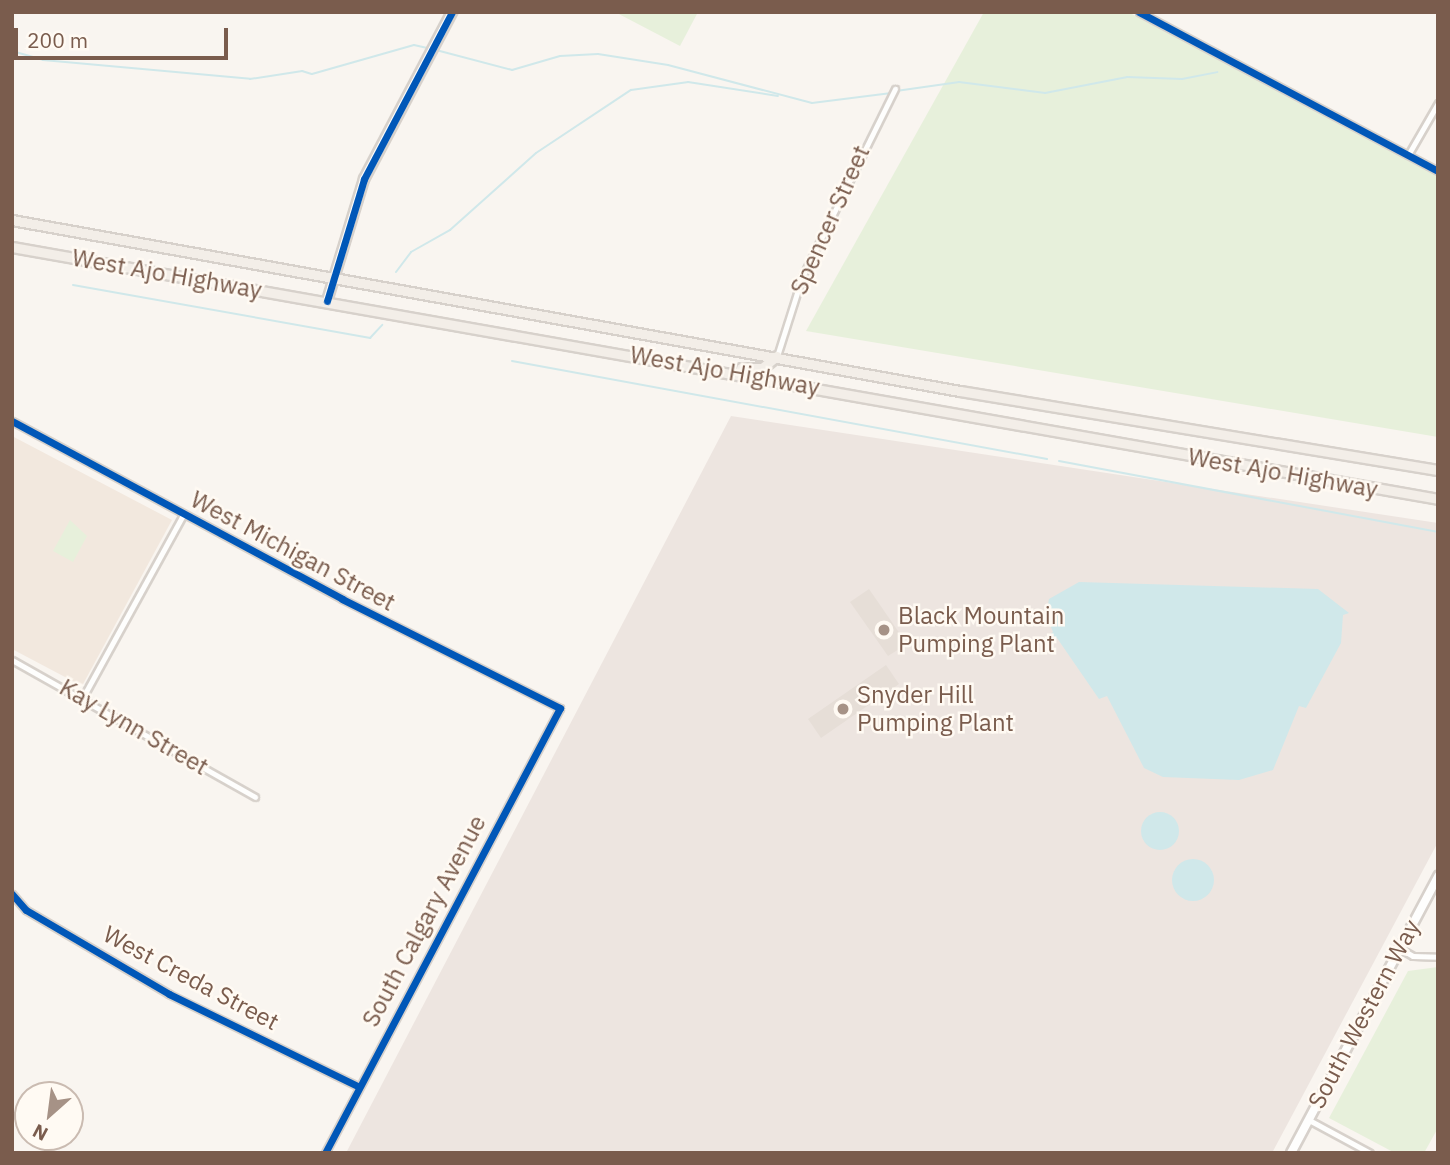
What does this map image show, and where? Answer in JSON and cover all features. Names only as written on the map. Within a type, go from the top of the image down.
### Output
[{"type":"main road","name":"West Ajo Highway","points":[[12,220],[1438,470]]},
{"type":"main road","name":"West Ajo Highway","points":[[12,247],[693,365],[1438,499]]},
{"type":"main road","points":[[693,365],[749,370],[777,356]]},
{"type":"street","points":[[327,301],[331,277],[375,155],[452,12]]},
{"type":"street","points":[[1139,12],[1438,171]]},
{"type":"street","name":"Spencer Street","points":[[777,356],[802,277],[895,89]]},
{"type":"street","points":[[1408,156],[1438,103]]},
{"type":"street","name":"West Michigan Street","points":[[12,421],[183,516],[560,708]]},
{"type":"street","points":[[83,697],[183,516]]},
{"type":"street","name":"Kay Lynn Street","points":[[12,660],[83,697],[255,797]]},
{"type":"street","name":"South Calgary Avenue","points":[[325,1153],[358,1086],[560,708]]},
{"type":"street","name":"South Western Way","points":[[1291,1153],[1438,876]]},
{"type":"street","name":"West Creda Street","points":[[13,894],[26,909],[169,994],[358,1086]]},
{"type":"street","points":[[1399,948],[1413,956],[1438,957]]},
{"type":"street","points":[[1309,1120],[1370,1153]]},
{"type":"shaded area","points":[[731,416],[1438,523],[1438,842],[1272,1153],[346,1153]]},
{"type":"shaded area","points":[[12,436],[172,520],[82,686],[12,649]]},
{"type":"green space","points":[[615,12],[698,12],[680,46]]},
{"type":"green space","points":[[984,12],[1128,12],[1438,174],[1438,437],[806,331]]},
{"type":"green space","points":[[70,520],[87,536],[73,562],[53,551]]},
{"type":"green space","points":[[1438,967],[1438,1128],[1424,1153],[1395,1153],[1329,1118],[1408,971]]},
{"type":"water","points":[[1079,582],[1318,589],[1349,613],[1343,615],[1341,643],[1306,708],[1299,706],[1273,770],[1239,780],[1163,777],[1144,768],[1107,696],[1099,699],[1057,638],[1050,641],[1047,637],[1053,632],[1046,615],[1049,599]]},
{"type":"water","points":[[1160,812],[1174,817],[1179,831],[1174,845],[1160,850],[1146,845],[1141,831],[1146,817]]},
{"type":"water","points":[[1193,859],[1208,865],[1214,880],[1208,895],[1193,901],[1178,895],[1172,880],[1178,865]]},
{"type":"building","name":"Black Mountain Pumping Plant","points":[[869,589],[907,644],[888,656],[850,602]]},
{"type":"building","name":"Snyder Hill Pumping Plant","points":[[886,665],[899,684],[821,738],[808,719]]},
{"type":"waterway","points":[[12,51],[43,60],[250,79],[302,71],[312,74],[414,45],[431,49]]},
{"type":"waterway","points":[[436,50],[512,70],[560,56],[598,54],[668,65],[812,103],[891,93]]},
{"type":"waterway","points":[[896,91],[959,82],[1045,93],[1127,77],[1182,79],[1217,72]]},
{"type":"waterway","points":[[396,272],[411,252],[450,230],[536,153],[631,90],[688,82],[778,96]]},
{"type":"waterway","points":[[73,285],[370,338],[382,325]]},
{"type":"waterway","points":[[512,361],[1047,459]]},
{"type":"waterway","points":[[1059,461],[1438,532]]},
{"type":"cycle path","points":[[327,301],[364,179],[452,12]]},
{"type":"cycle path","points":[[1139,12],[1438,171]]},
{"type":"cycle path","points":[[12,421],[342,599],[560,708],[325,1153]]},
{"type":"cycle path","points":[[12,894],[26,910],[169,994],[358,1086]]},
{"type":"place","name":"Black Mountain Pumping Plant","points":[[884,630]]},
{"type":"place","name":"Snyder Hill Pumping Plant","points":[[843,709]]}]
